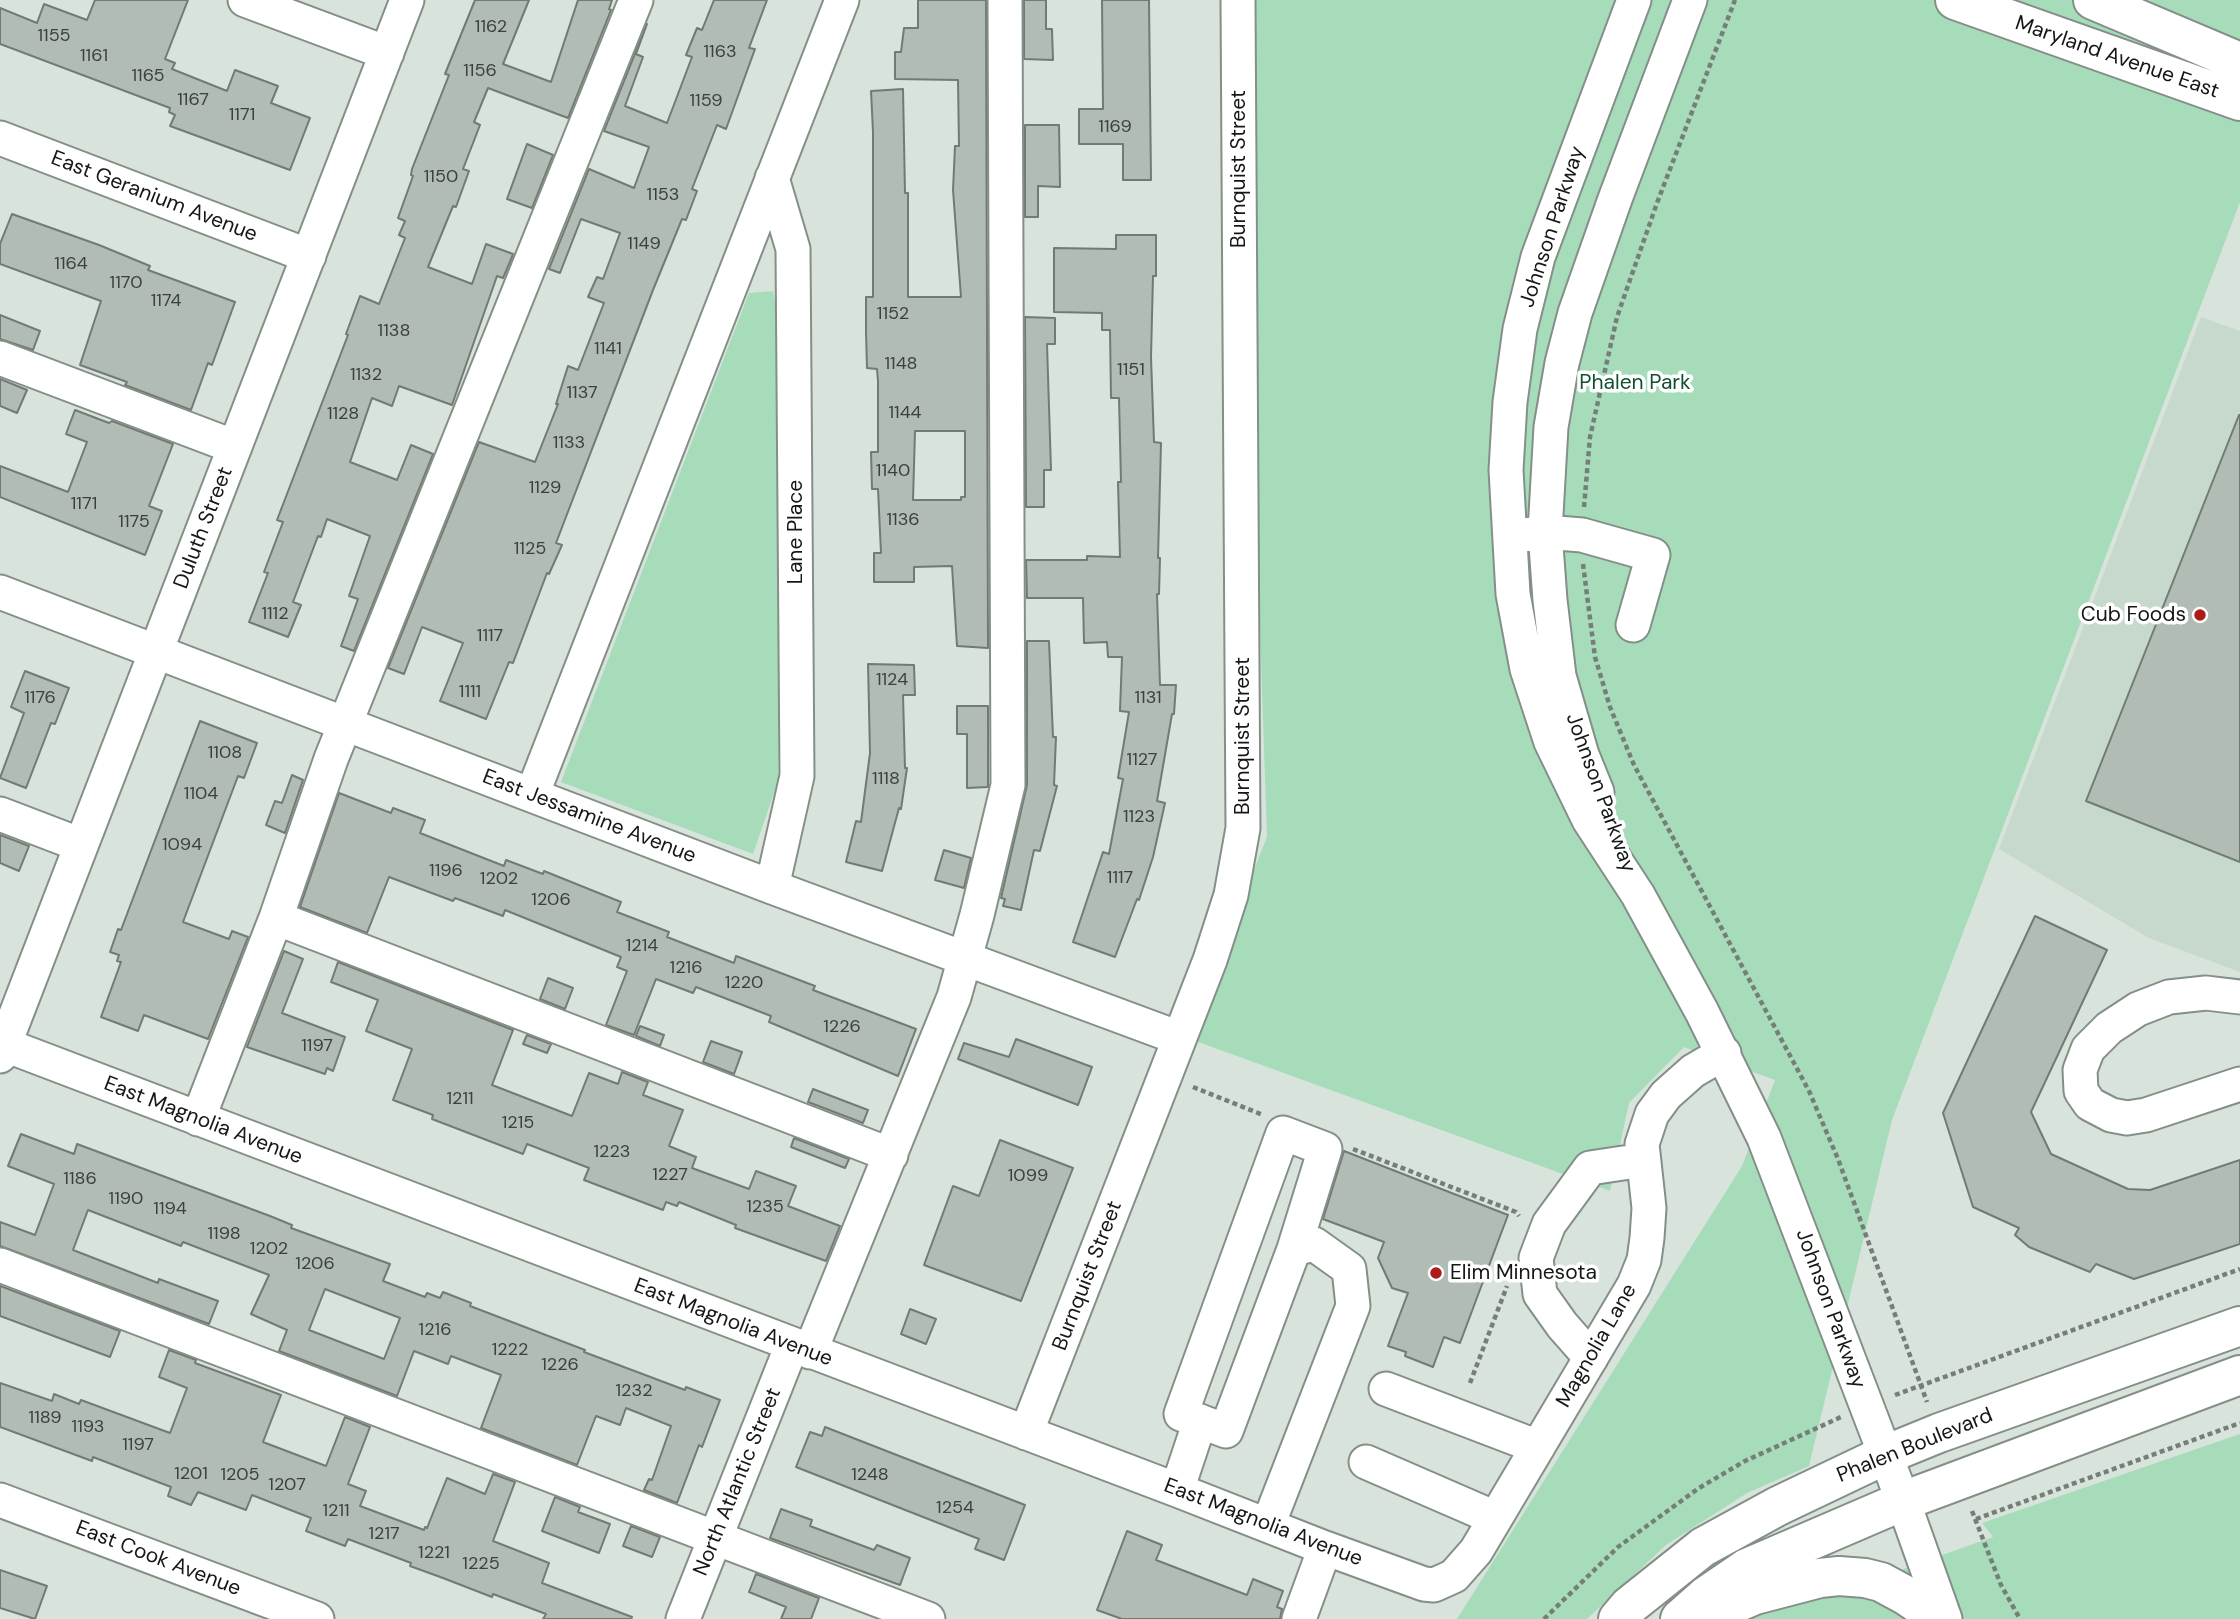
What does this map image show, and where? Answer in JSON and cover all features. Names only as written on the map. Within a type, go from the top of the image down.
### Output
[{"type":"main road","name":"Maryland Avenue East","points":[[1955,0],[2240,101]]},
{"type":"main road","name":"Maryland Avenue East","points":[[2093,0],[2240,62]]},
{"type":"main road","name":"Phalen Boulevard","points":[[1618,1619],[1629,1606],[1703,1548],[1778,1506],[1885,1455],[1939,1433],[2240,1326]]},
{"type":"main road","points":[[1680,1619],[1706,1596],[1747,1568],[1903,1501],[2240,1375]]},
{"type":"main road","points":[[1700,1619],[1755,1595],[1820,1578],[1839,1576],[1881,1582],[1943,1619]]},
{"type":"street","points":[[245,0],[387,53]]},
{"type":"street","name":"Duluth Street","points":[[1,1048],[407,0]]},
{"type":"street","points":[[198,1119],[276,918],[345,724],[636,0]]},
{"type":"street","points":[[532,795],[842,0]]},
{"type":"street","name":"North Atlantic Street","points":[[683,1619],[716,1537],[891,1154],[954,997],[1008,785],[1005,0]]},
{"type":"street","name":"Burnquist Street","points":[[1026,1433],[1210,960],[1231,895],[1243,828],[1238,0]]},
{"type":"street","name":"Johnson Parkway","points":[[1634,0],[1538,257],[1520,329],[1506,470],[1513,594],[1527,670],[1551,742],[1589,820],[1638,895],[1724,1053],[1764,1138],[1903,1501],[1943,1619]]},
{"type":"street","name":"Johnson Parkway","points":[[1638,895],[1582,755],[1559,676],[1545,532],[1551,427],[1562,363],[1575,313],[1690,0]]},
{"type":"street","name":"East Geranium Avenue","points":[[0,138],[309,256]]},
{"type":"street","name":"Lane Place","points":[[772,178],[793,249],[797,776],[772,887]]},
{"type":"street","points":[[0,358],[235,447]]},
{"type":"street","points":[[1508,537],[1545,532],[1582,535],[1653,555],[1633,625]]},
{"type":"street","name":"East Jessamine Avenue","points":[[0,592],[772,887],[1179,1038]]},
{"type":"street","points":[[0,814],[81,845]]},
{"type":"street","points":[[276,918],[891,1154]]},
{"type":"street","points":[[2240,997],[2206,993],[2169,997],[2138,1009],[2109,1028],[2088,1049],[2080,1070],[2081,1091],[2090,1104],[2111,1115],[2127,1118],[2146,1115],[2240,1084]]},
{"type":"street","name":"East Magnolia Avenue","points":[[1,1048],[198,1119],[1424,1584],[1444,1582],[1463,1566]]},
{"type":"street","name":"Magnolia Lane","points":[[1463,1566],[1476,1551],[1634,1285],[1643,1260],[1649,1208],[1642,1144],[1652,1114],[1666,1095],[1693,1071],[1724,1053]]},
{"type":"street","points":[[1177,1490],[1202,1422],[1276,1125],[1325,1149],[1294,1249],[1202,1422]]},
{"type":"street","points":[[1591,1357],[1562,1325],[1540,1294],[1536,1258],[1549,1224],[1590,1168],[1643,1160]]},
{"type":"street","points":[[1268,1525],[1353,1306],[1349,1269],[1314,1244],[1294,1249]]},
{"type":"street","points":[[0,1265],[928,1619]]},
{"type":"street","points":[[1386,1389],[1538,1447]]},
{"type":"street","points":[[1367,1462],[1495,1518]]},
{"type":"street","name":"East Cook Avenue","points":[[0,1500],[317,1619]]},
{"type":"street","points":[[1299,1619],[1325,1548]]},
{"type":"path","points":[[1735,0],[1657,203],[1617,317],[1590,437],[1582,535],[1585,587],[1595,657],[1610,707],[1634,765],[1810,1091],[1838,1159],[1921,1385],[2240,1269]]},
{"type":"path","points":[[1191,1087],[1276,1125]]},
{"type":"path","points":[[1347,1147],[1516,1212],[1524,1223]]},
{"type":"path","points":[[1470,1383],[1508,1283]]},
{"type":"path","points":[[2020,1619],[1997,1574],[1976,1519],[2240,1423]]},
{"type":"path","points":[[1544,1619],[1618,1547],[1699,1488],[1745,1461],[1813,1429]]},
{"type":"shaded area","points":[[2201,317],[2240,331],[2240,972],[2149,938],[1999,849]]},
{"type":"green space","name":"Phalen Park","points":[[1239,0],[2240,0],[2240,202],[1892,1120],[1809,1466],[1747,1493],[1666,1545],[1587,1619],[1457,1619],[1742,1166],[1775,1080],[1684,1047],[1629,1103],[1610,1191],[1187,1038],[1267,837]]},
{"type":"green space","points":[[773,291],[783,345],[778,781],[753,854],[561,782],[749,293]]},
{"type":"green space","points":[[2240,1434],[2240,1619],[1745,1619],[1833,1594],[1993,1537],[1982,1523]]},
{"type":"building","points":[[95,0],[188,0],[165,59],[175,63],[172,69],[227,91],[235,70],[278,86],[271,103],[310,118],[290,170],[170,126],[175,115],[169,112],[170,108],[0,44],[0,8],[37,23],[44,4],[87,20]]},
{"type":"building","points":[[475,0],[529,0],[503,64],[551,82],[578,0],[612,0],[611,10],[568,118],[488,88],[474,122],[480,125],[463,169],[469,171],[456,207],[453,206],[428,267],[472,284],[486,244],[513,254],[512,257],[503,278],[497,276],[452,405],[399,386],[392,406],[372,398],[350,462],[397,480],[411,445],[433,454],[354,651],[341,646],[358,599],[349,596],[370,536],[327,519],[293,602],[301,605],[288,637],[249,622],[268,573],[264,572],[283,522],[277,520],[348,335],[346,334],[360,296],[379,304],[405,238],[399,235],[405,221],[398,218],[413,176],[412,169],[449,75],[445,74]]},
{"type":"building","points":[[714,0],[767,0],[749,48],[755,49],[726,129],[717,125],[692,189],[697,191],[686,220],[682,219],[653,290],[556,543],[562,545],[549,574],[547,573],[513,663],[509,662],[486,719],[440,701],[463,643],[422,627],[404,674],[388,668],[479,442],[535,462],[558,404],[568,366],[578,370],[604,303],[588,297],[597,277],[603,279],[620,233],[581,219],[560,273],[549,269],[589,169],[634,188],[649,147],[604,131],[647,24],[636,54],[643,57],[625,106],[667,123],[692,57],[686,55],[697,28],[702,30]]},
{"type":"building","points":[[918,0],[986,0],[988,648],[957,646],[952,566],[914,567],[914,582],[874,582],[874,553],[881,553],[878,489],[872,489],[871,452],[878,452],[878,381],[877,369],[867,368],[866,332],[866,297],[873,297],[871,91],[903,89],[905,193],[908,193],[908,297],[961,297],[953,190],[955,146],[959,146],[958,80],[895,79],[895,52],[901,52],[904,28],[918,28]],"holes":[[[915,431],[965,431],[965,497],[961,497],[961,500],[913,500]]]},
{"type":"building","points":[[1024,0],[1046,0],[1046,29],[1052,29],[1053,60],[1024,59]]},
{"type":"building","points":[[1102,0],[1149,0],[1151,180],[1123,180],[1123,144],[1079,144],[1079,109],[1103,109]]},
{"type":"building","points":[[1025,125],[1059,125],[1060,187],[1038,186],[1038,217],[1025,217]]},
{"type":"building","points":[[527,144],[553,155],[532,208],[507,199]]},
{"type":"building","points":[[12,214],[99,245],[150,266],[148,270],[235,302],[212,365],[208,363],[191,410],[80,365],[101,301],[0,264],[0,244]]},
{"type":"building","points":[[1116,235],[1156,235],[1151,357],[1154,442],[1161,443],[1157,594],[1160,685],[1176,685],[1174,714],[1157,801],[1165,803],[1153,857],[1139,900],[1137,899],[1115,957],[1073,942],[1103,852],[1109,854],[1123,779],[1118,778],[1129,712],[1120,711],[1122,657],[1108,657],[1107,642],[1084,643],[1083,598],[1027,598],[1026,560],[1120,557],[1119,398],[1111,398],[1110,330],[1102,330],[1102,313],[1054,312],[1054,248],[1116,249]]},
{"type":"building","points":[[0,315],[40,331],[33,350],[0,339]]},
{"type":"building","points":[[1025,317],[1055,318],[1055,344],[1047,344],[1051,470],[1044,470],[1044,507],[1026,507]]},
{"type":"building","points":[[0,379],[27,390],[17,413],[0,406]]},
{"type":"building","points":[[75,410],[173,444],[149,506],[162,511],[145,555],[0,497],[0,466],[68,492],[87,442],[66,434]]},
{"type":"building","name":"Cub Foods","points":[[2240,415],[2240,862],[2086,801]]},
{"type":"building","points":[[1027,641],[1049,641],[1053,737],[1056,737],[1054,785],[1057,786],[1040,851],[1034,850],[1021,910],[1003,906],[1005,899],[1001,898],[1027,785]]},
{"type":"building","points":[[868,664],[914,665],[915,695],[903,695],[907,768],[901,809],[899,808],[882,871],[846,862],[856,821],[861,822],[870,753]]},
{"type":"building","points":[[25,671],[69,688],[55,724],[51,723],[26,788],[0,778],[24,713],[11,707]]},
{"type":"building","points":[[957,706],[988,706],[988,787],[967,788],[967,734],[957,734]]},
{"type":"building","points":[[200,721],[257,743],[244,778],[238,776],[183,922],[229,939],[232,931],[248,937],[208,1039],[144,1015],[138,1031],[101,1017],[121,962],[117,961],[119,955],[110,952],[118,929],[121,930]]},
{"type":"building","points":[[292,775],[303,780],[285,833],[266,825],[275,801],[282,803]]},
{"type":"building","points":[[339,793],[391,813],[393,808],[425,820],[420,833],[504,866],[506,860],[543,874],[544,871],[621,902],[617,912],[669,932],[667,937],[734,963],[736,956],[815,986],[813,990],[916,1029],[898,1076],[769,1022],[771,1016],[696,987],[693,993],[656,979],[634,1035],[606,1025],[627,971],[617,967],[621,957],[505,910],[503,916],[389,877],[367,933],[300,907]]},
{"type":"building","points":[[0,835],[29,846],[19,871],[0,863]]},
{"type":"building","points":[[944,850],[971,858],[964,888],[935,880]]},
{"type":"building","points":[[2035,916],[2107,950],[2031,1112],[2051,1154],[2128,1189],[2150,1190],[2240,1160],[2240,1244],[2134,1279],[2096,1264],[2090,1272],[2029,1247],[2015,1235],[2019,1228],[1973,1207],[1943,1113]]},
{"type":"building","points":[[284,951],[303,959],[282,1013],[345,1037],[333,1071],[327,1068],[325,1074],[247,1047]]},
{"type":"building","points":[[338,962],[513,1030],[492,1085],[572,1116],[589,1073],[618,1084],[622,1072],[648,1082],[643,1095],[683,1110],[669,1146],[696,1157],[692,1168],[749,1189],[756,1171],[796,1186],[788,1206],[840,1226],[826,1261],[735,1228],[736,1225],[679,1202],[677,1206],[666,1202],[663,1210],[584,1180],[589,1168],[527,1144],[523,1154],[432,1119],[433,1115],[393,1100],[412,1049],[366,1031],[378,1000],[331,982]]},
{"type":"building","points":[[548,978],[573,988],[565,1009],[540,999]]},
{"type":"building","points":[[640,1026],[664,1035],[660,1046],[636,1036]]},
{"type":"building","points":[[527,1035],[551,1044],[547,1053],[523,1044]]},
{"type":"building","points":[[1016,1039],[1092,1067],[1078,1105],[958,1059],[964,1043],[1009,1057]]},
{"type":"building","points":[[711,1041],[742,1052],[734,1074],[703,1062]]},
{"type":"building","points":[[813,1089],[868,1110],[863,1123],[808,1102]]},
{"type":"building","points":[[21,1134],[74,1154],[77,1144],[390,1264],[383,1281],[425,1297],[427,1293],[440,1298],[443,1292],[471,1303],[470,1306],[585,1350],[584,1352],[685,1390],[686,1387],[720,1400],[677,1503],[644,1490],[649,1479],[652,1480],[671,1426],[626,1408],[620,1425],[596,1416],[577,1465],[481,1428],[501,1375],[451,1356],[448,1364],[414,1351],[397,1396],[279,1351],[287,1330],[251,1314],[269,1275],[183,1242],[181,1246],[88,1210],[73,1250],[158,1283],[159,1279],[218,1301],[209,1324],[0,1246],[0,1222],[35,1235],[54,1184],[8,1166]],"holes":[[[325,1289],[400,1318],[384,1359],[309,1330]]]},
{"type":"building","points":[[794,1138],[849,1159],[845,1168],[791,1147]]},
{"type":"building","points":[[1000,1140],[1073,1168],[1021,1301],[924,1265],[953,1186],[979,1196]]},
{"type":"building","name":"Elim Minnesota","points":[[1344,1151],[1508,1215],[1460,1343],[1444,1337],[1433,1367],[1405,1356],[1406,1352],[1388,1346],[1408,1293],[1392,1288],[1378,1258],[1384,1242],[1323,1219]]},
{"type":"building","points":[[0,1286],[120,1331],[110,1357],[0,1316]]},
{"type":"building","points":[[910,1309],[936,1319],[926,1344],[901,1334]]},
{"type":"building","points":[[169,1350],[196,1360],[195,1363],[281,1395],[263,1442],[326,1466],[345,1417],[370,1427],[348,1484],[366,1491],[360,1506],[424,1530],[447,1478],[485,1494],[493,1474],[515,1482],[493,1541],[549,1563],[542,1583],[632,1617],[631,1619],[543,1619],[546,1614],[410,1566],[411,1563],[348,1539],[345,1546],[306,1531],[311,1518],[252,1495],[246,1510],[198,1492],[191,1505],[168,1496],[171,1487],[93,1457],[92,1461],[0,1427],[0,1383],[52,1401],[54,1394],[79,1404],[81,1400],[170,1433],[187,1388],[159,1377]]},
{"type":"building","points":[[825,1427],[1025,1505],[1004,1560],[975,1549],[979,1539],[796,1467],[810,1432],[822,1436]]},
{"type":"building","points":[[555,1497],[580,1507],[578,1512],[610,1524],[599,1553],[542,1531]]},
{"type":"building","points":[[781,1509],[812,1520],[810,1526],[874,1550],[877,1545],[910,1558],[900,1585],[770,1538]]},
{"type":"building","points":[[631,1526],[660,1537],[652,1557],[623,1546]]},
{"type":"building","points":[[1127,1531],[1162,1545],[1156,1560],[1247,1595],[1253,1579],[1283,1591],[1277,1607],[1282,1609],[1280,1619],[1122,1619],[1097,1610]]},
{"type":"building","points":[[0,1570],[47,1586],[35,1619],[0,1608]]},
{"type":"building","points":[[756,1574],[819,1598],[811,1619],[781,1619],[786,1607],[749,1592]]},
{"type":"place","name":"Cub Foods","points":[[2200,615]]},
{"type":"place","name":"Elim Minnesota","points":[[1436,1273]]}]
